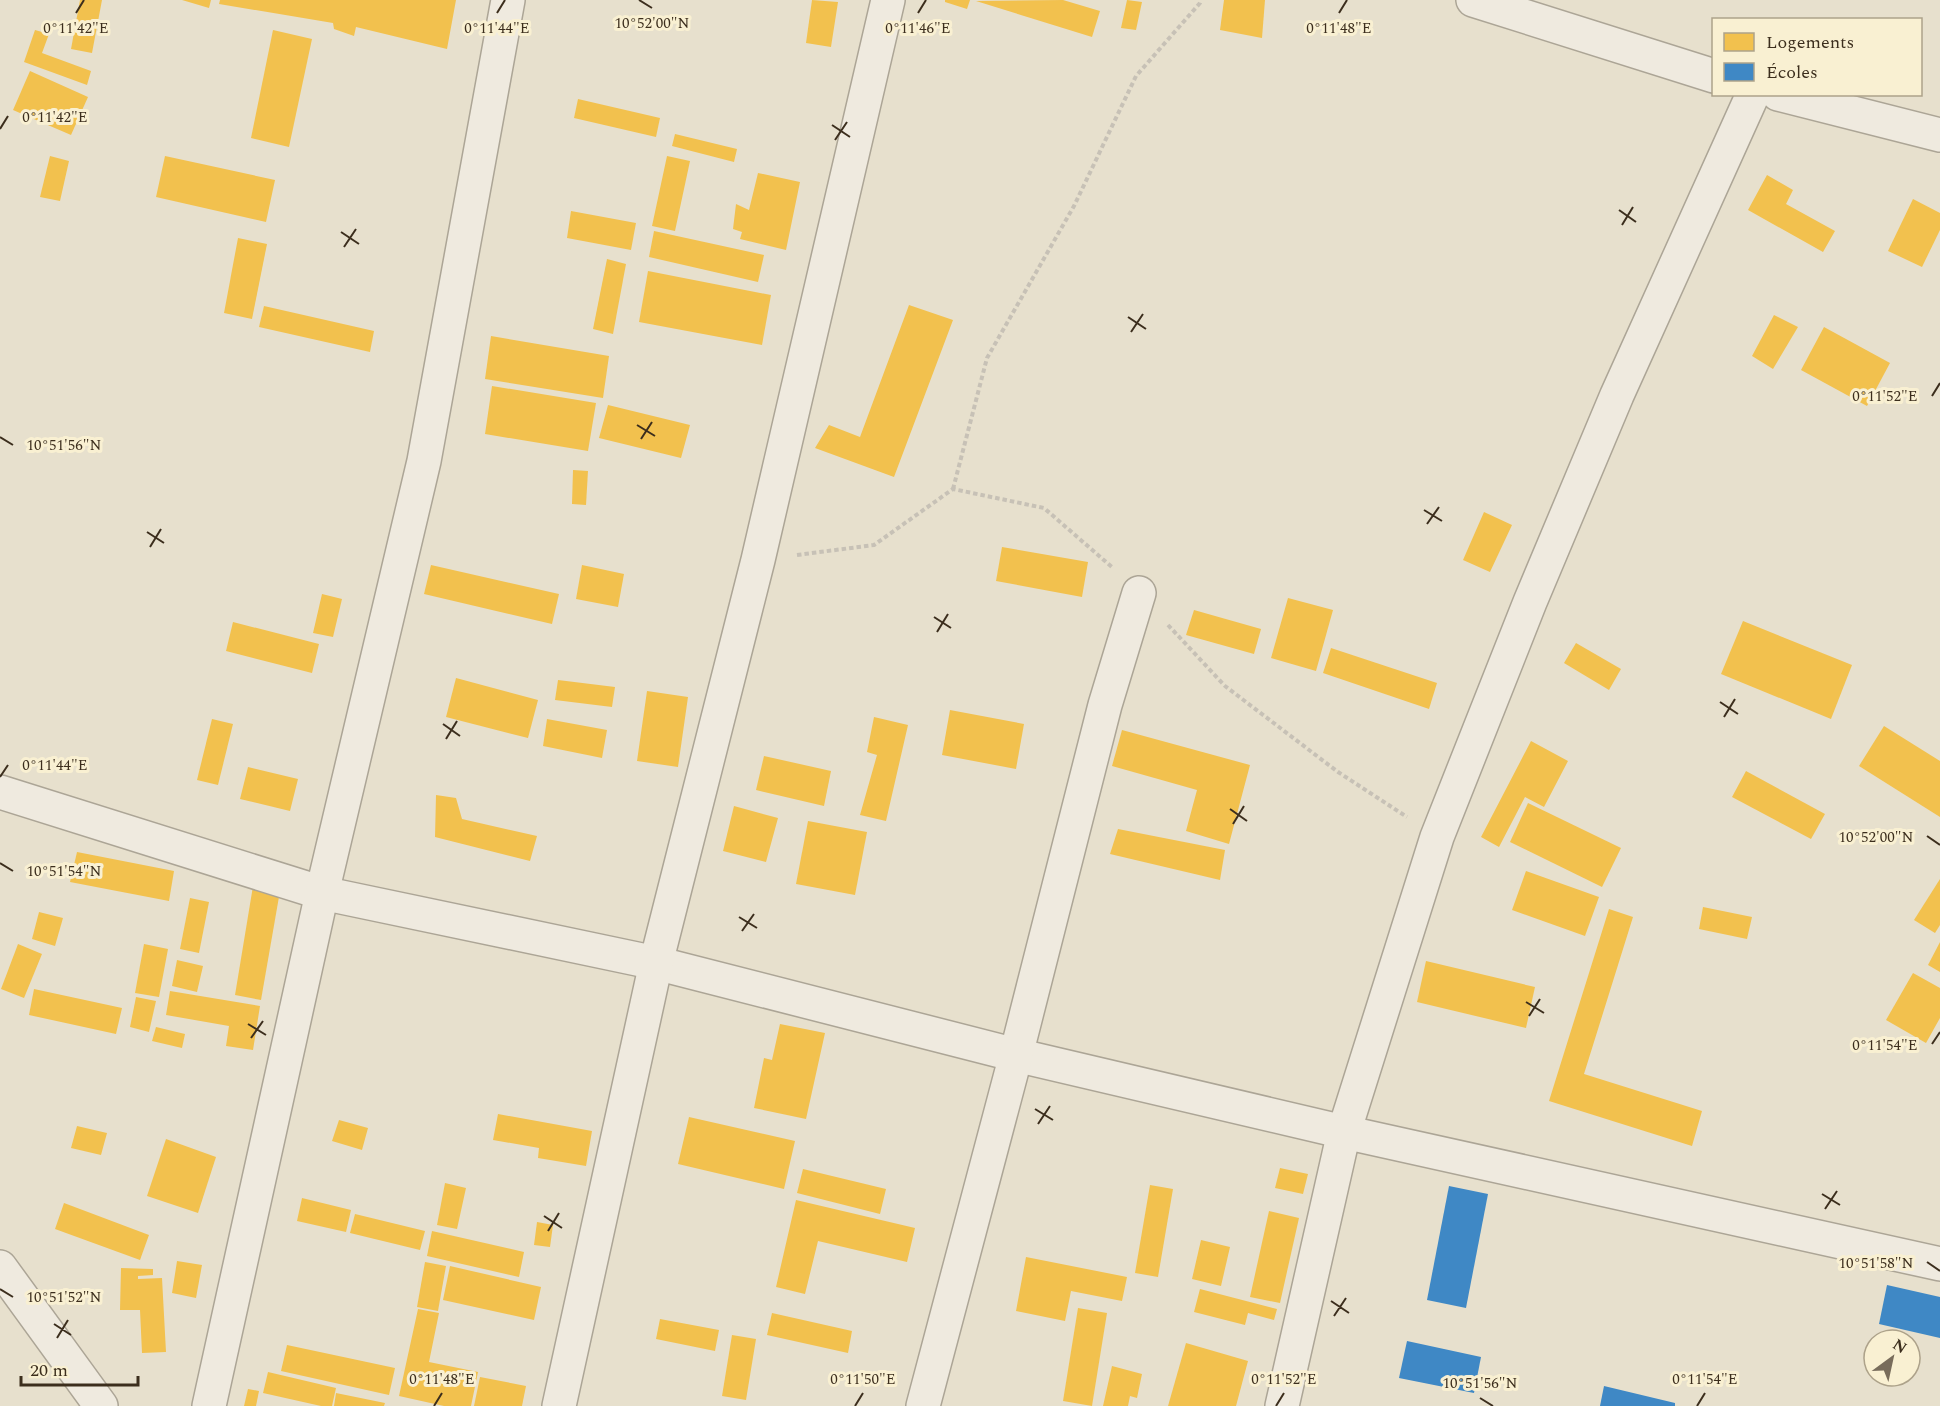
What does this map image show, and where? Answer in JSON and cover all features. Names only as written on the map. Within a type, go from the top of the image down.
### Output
[{"type":"street","points":[[208,1406],[322,893],[424,461],[508,0]]},
{"type":"street","points":[[559,1406],[656,963],[758,560],[888,0]]},
{"type":"street","points":[[1473,0],[1712,76]]},
{"type":"street","points":[[1282,1406],[1344,1132],[1437,837],[1530,602],[1613,406],[1752,96]]},
{"type":"street","points":[[1786,96],[1940,135]]},
{"type":"street","points":[[922,1406],[1016,1055],[1105,705],[1139,593]]},
{"type":"street","points":[[0,792],[322,893],[656,963],[1016,1055],[1344,1132],[1940,1264]]},
{"type":"street","points":[[0,1267],[101,1406]]},
{"type":"path","points":[[758,560],[874,545],[953,489],[987,358],[1074,206],[1137,76],[1201,0]]},
{"type":"path","points":[[953,489],[1044,508],[1101,556],[1139,593],[1225,686],[1338,772],[1437,837]]},
{"type":"building: Logements","points":[[80,0],[102,0],[92,53],[71,49]]},
{"type":"building: Logements","points":[[182,0],[211,0],[209,8]]},
{"type":"building: Logements","points":[[220,0],[456,0],[447,49],[356,27],[354,36],[334,29],[333,23],[219,4]]},
{"type":"building: Logements","points":[[812,0],[838,2],[831,47],[806,43]]},
{"type":"building: Logements","points":[[945,0],[970,0],[967,9],[945,2]]},
{"type":"building: Logements","points":[[1063,0],[1100,11],[1092,37],[976,1]]},
{"type":"building: Logements","points":[[1127,0],[1142,2],[1136,30],[1121,28]]},
{"type":"building: Logements","points":[[1224,0],[1265,0],[1262,38],[1220,30]]},
{"type":"building: Logements","points":[[35,30],[49,34],[42,53],[91,71],[87,85],[24,62]]},
{"type":"building: Logements","points":[[273,30],[312,39],[289,147],[251,138]]},
{"type":"building: Logements","points":[[30,71],[88,97],[71,135],[13,110]]},
{"type":"building: Logements","points":[[578,99],[660,118],[656,137],[574,118]]},
{"type":"building: Logements","points":[[675,134],[737,149],[734,162],[672,146]]},
{"type":"building: Logements","points":[[50,156],[69,161],[60,201],[40,197]]},
{"type":"building: Logements","points":[[165,156],[275,180],[266,222],[156,197]]},
{"type":"building: Logements","points":[[667,156],[690,161],[675,231],[652,226]]},
{"type":"building: Logements","points":[[758,173],[800,182],[786,250],[740,239],[742,232],[733,229],[736,204],[749,210]]},
{"type":"building: Logements","points":[[1767,175],[1793,190],[1786,204],[1835,231],[1823,252],[1748,210]]},
{"type":"building: Logements","points":[[1913,199],[1940,213],[1940,230],[1922,267],[1888,251]]},
{"type":"building: Logements","points":[[571,211],[636,223],[631,250],[567,238]]},
{"type":"building: Logements","points":[[654,231],[764,255],[758,282],[649,257]]},
{"type":"building: Logements","points":[[238,238],[267,244],[252,319],[224,313]]},
{"type":"building: Logements","points":[[607,259],[626,264],[613,334],[593,329]]},
{"type":"building: Logements","points":[[648,271],[771,295],[762,345],[639,322]]},
{"type":"building: Logements","points":[[909,305],[953,320],[894,477],[815,448],[829,425],[860,437]]},
{"type":"building: Logements","points":[[264,306],[374,331],[370,352],[259,327]]},
{"type":"building: Logements","points":[[1774,315],[1798,327],[1773,369],[1752,356]]},
{"type":"building: Logements","points":[[1824,327],[1890,363],[1867,406],[1801,370]]},
{"type":"building: Logements","points":[[491,336],[609,356],[603,398],[485,379]]},
{"type":"building: Logements","points":[[492,386],[596,403],[588,451],[485,434]]},
{"type":"building: Logements","points":[[608,405],[690,425],[681,458],[599,438]]},
{"type":"building: Logements","points":[[573,470],[588,471],[586,505],[572,504]]},
{"type":"building: Logements","points":[[1484,512],[1512,525],[1490,572],[1463,560]]},
{"type":"building: Logements","points":[[1002,547],[1088,562],[1082,597],[996,581]]},
{"type":"building: Logements","points":[[431,565],[559,594],[552,624],[424,594]]},
{"type":"building: Logements","points":[[582,565],[624,574],[618,607],[576,599]]},
{"type":"building: Logements","points":[[322,594],[342,599],[333,637],[313,633]]},
{"type":"building: Logements","points":[[1288,598],[1333,610],[1316,671],[1271,658]]},
{"type":"building: Logements","points":[[1194,610],[1261,629],[1254,654],[1186,635]]},
{"type":"building: Logements","points":[[1743,621],[1852,665],[1831,719],[1721,674]]},
{"type":"building: Logements","points":[[233,622],[319,644],[312,673],[226,651]]},
{"type":"building: Logements","points":[[1576,643],[1621,669],[1609,690],[1564,663]]},
{"type":"building: Logements","points":[[1331,648],[1437,683],[1429,709],[1323,673]]},
{"type":"building: Logements","points":[[456,678],[538,700],[528,738],[446,717]]},
{"type":"building: Logements","points":[[558,680],[615,687],[612,707],[555,700]]},
{"type":"building: Logements","points":[[647,691],[688,697],[678,767],[637,761]]},
{"type":"building: Logements","points":[[950,710],[1024,724],[1016,769],[942,755]]},
{"type":"building: Logements","points":[[874,717],[908,725],[886,821],[860,815],[877,755],[867,752]]},
{"type":"building: Logements","points":[[212,719],[233,724],[218,785],[197,780]]},
{"type":"building: Logements","points":[[547,719],[607,730],[602,758],[543,746]]},
{"type":"building: Logements","points":[[1884,726],[1940,761],[1940,817],[1859,766]]},
{"type":"building: Logements","points":[[1122,730],[1250,765],[1229,844],[1186,831],[1197,790],[1112,766]]},
{"type":"building: Logements","points":[[1531,741],[1568,761],[1544,807],[1525,797],[1499,847],[1481,837]]},
{"type":"building: Logements","points":[[764,756],[831,771],[824,806],[756,790]]},
{"type":"building: Logements","points":[[248,767],[298,779],[290,811],[240,799]]},
{"type":"building: Logements","points":[[1746,771],[1825,814],[1811,839],[1732,797]]},
{"type":"building: Logements","points":[[436,795],[456,798],[462,819],[537,836],[530,861],[435,837]]},
{"type":"building: Logements","points":[[1528,803],[1621,848],[1602,887],[1510,842]]},
{"type":"building: Logements","points":[[734,806],[778,818],[766,862],[723,851]]},
{"type":"building: Logements","points":[[808,821],[867,832],[855,895],[796,884]]},
{"type":"building: Logements","points":[[1118,829],[1225,850],[1220,880],[1110,854]]},
{"type":"building: Logements","points":[[77,852],[174,871],[169,901],[70,882]]},
{"type":"building: Logements","points":[[1526,871],[1599,897],[1585,936],[1512,910]]},
{"type":"building: Logements","points":[[1940,879],[1940,925],[1935,933],[1914,920]]},
{"type":"building: Logements","points":[[253,886],[280,891],[261,1000],[235,995]]},
{"type":"building: Logements","points":[[190,898],[209,902],[199,953],[180,949]]},
{"type":"building: Logements","points":[[1703,907],[1752,917],[1747,939],[1699,929]]},
{"type":"building: Logements","points":[[1609,909],[1633,917],[1584,1074],[1702,1111],[1692,1146],[1549,1101]]},
{"type":"building: Logements","points":[[39,912],[63,918],[55,946],[32,939]]},
{"type":"building: Logements","points":[[1940,942],[1940,972],[1928,965]]},
{"type":"building: Logements","points":[[18,944],[42,954],[24,998],[1,989]]},
{"type":"building: Logements","points":[[144,944],[168,949],[159,997],[135,993]]},
{"type":"building: Logements","points":[[177,960],[203,966],[197,992],[172,986]]},
{"type":"building: Logements","points":[[1426,961],[1535,987],[1526,1028],[1417,1002]]},
{"type":"building: Logements","points":[[1913,973],[1940,988],[1940,1018],[1926,1043],[1886,1020]]},
{"type":"building: Logements","points":[[34,989],[122,1008],[116,1034],[29,1015]]},
{"type":"building: Logements","points":[[170,991],[260,1006],[253,1050],[226,1046],[229,1026],[166,1015]]},
{"type":"building: Logements","points":[[136,997],[156,1001],[149,1032],[130,1027]]},
{"type":"building: Logements","points":[[780,1024],[825,1033],[806,1119],[754,1108],[764,1058],[772,1060]]},
{"type":"building: Logements","points":[[156,1027],[185,1034],[182,1048],[152,1041]]},
{"type":"building: Logements","points":[[498,1114],[592,1131],[586,1166],[538,1158],[539,1148],[493,1140]]},
{"type":"building: Logements","points":[[689,1117],[795,1141],[784,1189],[678,1164]]},
{"type":"building: Logements","points":[[339,1120],[368,1128],[362,1150],[332,1141]]},
{"type":"building: Logements","points":[[77,1126],[107,1133],[101,1155],[71,1148]]},
{"type":"building: Logements","points":[[166,1139],[216,1157],[198,1213],[147,1196]]},
{"type":"building: Logements","points":[[1280,1168],[1308,1174],[1303,1194],[1275,1188]]},
{"type":"building: Logements","points":[[803,1169],[886,1189],[880,1214],[797,1193]]},
{"type":"building: Logements","points":[[445,1183],[466,1188],[457,1229],[437,1225]]},
{"type":"building: Logements","points":[[1150,1185],[1173,1189],[1158,1277],[1135,1273]]},
{"type":"building: Logements","points":[[302,1198],[351,1210],[346,1232],[297,1221]]},
{"type":"building: Logements","points":[[796,1200],[915,1228],[907,1262],[818,1241],[805,1294],[776,1287]]},
{"type":"building: Logements","points":[[64,1203],[149,1235],[140,1260],[55,1229]]},
{"type":"building: Logements","points":[[1269,1211],[1299,1218],[1280,1303],[1250,1297]]},
{"type":"building: Logements","points":[[355,1214],[425,1231],[420,1250],[350,1233]]},
{"type":"building: Logements","points":[[537,1222],[553,1225],[550,1247],[534,1245]]},
{"type":"building: Logements","points":[[432,1231],[524,1252],[519,1277],[427,1256]]},
{"type":"building: Logements","points":[[1201,1240],[1230,1247],[1221,1286],[1192,1279]]},
{"type":"building: Logements","points":[[1026,1257],[1127,1277],[1122,1301],[1071,1291],[1065,1321],[1016,1311]]},
{"type":"building: Logements","points":[[177,1261],[202,1265],[196,1298],[172,1293]]},
{"type":"building: Logements","points":[[425,1262],[446,1266],[438,1311],[417,1307]]},
{"type":"building: Logements","points":[[450,1266],[541,1287],[534,1320],[443,1300]]},
{"type":"building: Logements","points":[[121,1268],[153,1269],[153,1275],[138,1276],[138,1279],[162,1278],[166,1352],[142,1353],[140,1310],[120,1310]]},
{"type":"building: Logements","points":[[1200,1289],[1277,1309],[1274,1320],[1248,1313],[1245,1325],[1194,1312]]},
{"type":"building: Logements","points":[[1078,1308],[1107,1313],[1092,1406],[1063,1401]]},
{"type":"building: Logements","points":[[418,1309],[439,1313],[429,1362],[478,1372],[471,1406],[444,1406],[399,1396]]},
{"type":"building: Logements","points":[[772,1313],[852,1331],[848,1353],[767,1335]]},
{"type":"building: Logements","points":[[660,1319],[719,1330],[715,1351],[656,1339]]},
{"type":"building: Logements","points":[[732,1335],[756,1339],[746,1400],[722,1396]]},
{"type":"building: Logements","points":[[1186,1343],[1248,1361],[1236,1406],[1168,1406]]},
{"type":"building: Logements","points":[[287,1345],[395,1368],[389,1395],[281,1371]]},
{"type":"building: Logements","points":[[1112,1366],[1142,1374],[1137,1398],[1130,1396],[1128,1406],[1103,1406]]},
{"type":"building: Logements","points":[[268,1372],[336,1388],[332,1406],[321,1406],[263,1393]]},
{"type":"building: Logements","points":[[480,1377],[526,1386],[522,1406],[474,1406]]},
{"type":"building: Logements","points":[[248,1389],[259,1391],[256,1406],[244,1406]]},
{"type":"building: Logements","points":[[336,1393],[385,1403],[384,1406],[334,1406]]},
{"type":"building: Écoles","points":[[1449,1186],[1488,1194],[1466,1308],[1427,1300]]},
{"type":"building: Écoles","points":[[1887,1285],[1940,1297],[1940,1338],[1922,1334],[1922,1328],[1896,1328],[1879,1324]]},
{"type":"building: Écoles","points":[[1407,1341],[1481,1357],[1474,1393],[1399,1378]]},
{"type":"building: Écoles","points":[[1604,1386],[1675,1403],[1675,1406],[1600,1406]]}]
